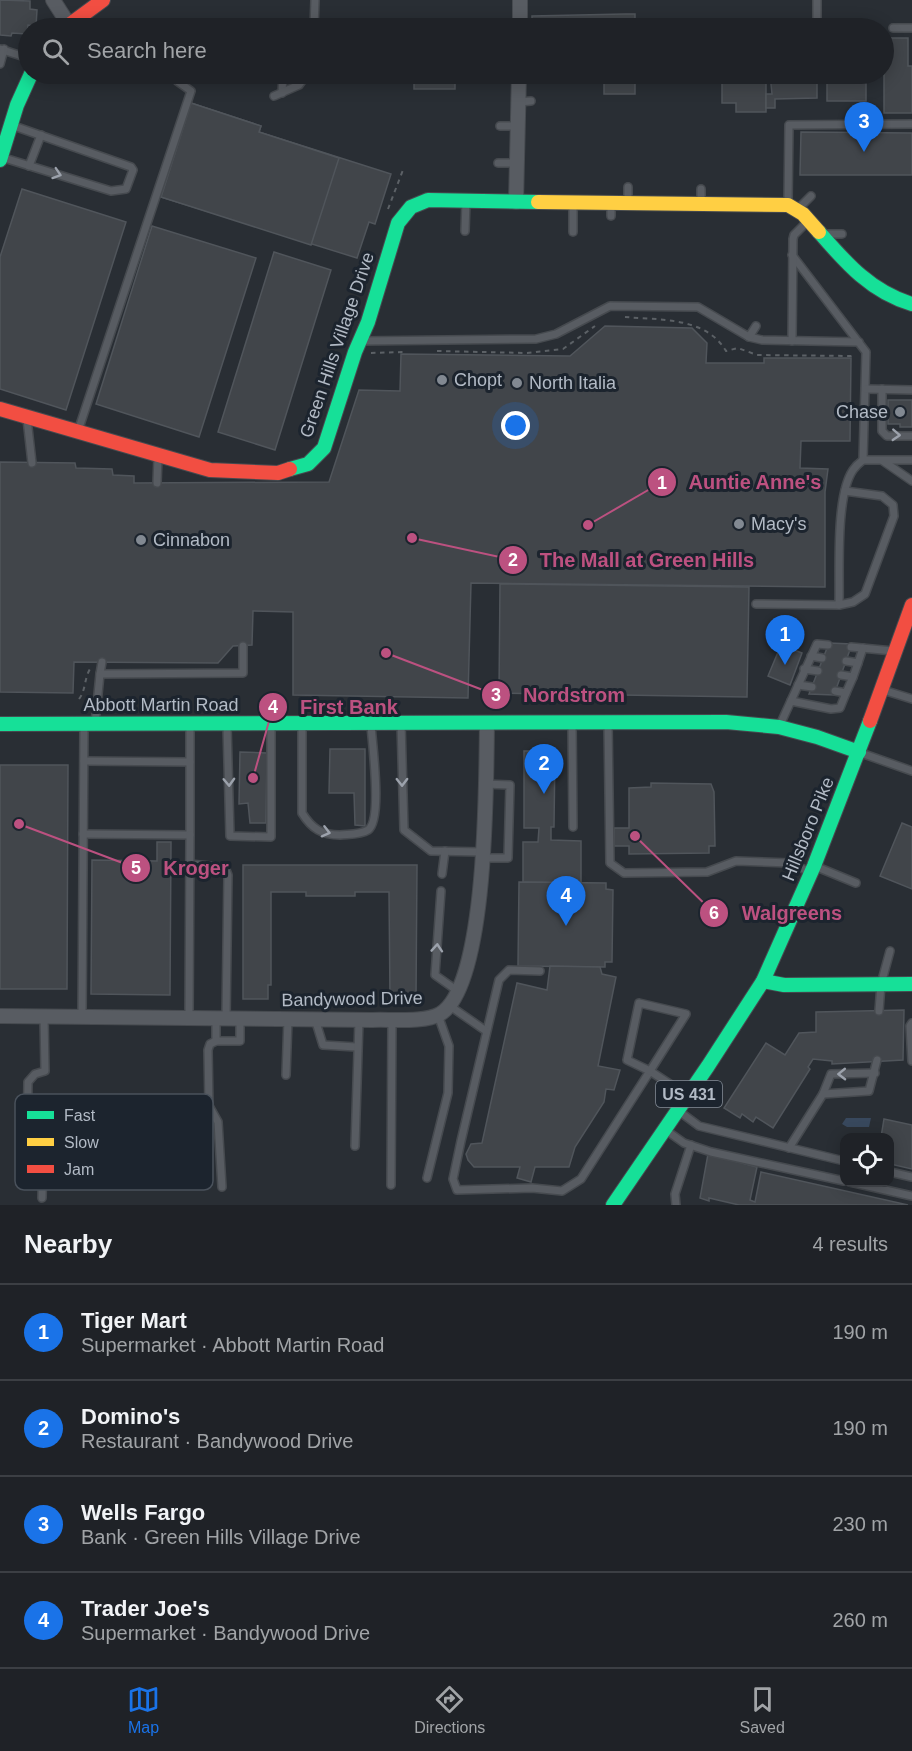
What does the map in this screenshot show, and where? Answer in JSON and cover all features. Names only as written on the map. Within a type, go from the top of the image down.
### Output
[{"type":"main road","points":[[79,18],[102,1]]},
{"type":"main road","points":[[1,159],[10,117],[26,84]]},
{"type":"main road","name":"Green Hills Village Drive","points":[[0,409],[210,470],[278,473],[308,464],[324,448],[355,352],[364,347],[398,223],[411,207],[428,203],[516,202],[554,198],[573,202],[591,199],[610,209],[628,203],[647,206],[664,199],[684,206],[701,196],[720,207],[793,208]]},
{"type":"main road","points":[[793,208],[809,219],[861,279],[885,295],[912,304]]},
{"type":"main road","name":"Hillsboro Pike","points":[[613,1205],[688,1096],[762,981],[813,869],[859,752],[912,605]]},
{"type":"main road","name":"Abbott Martin Road","points":[[0,724],[726,722],[779,728],[817,737],[859,752]]},
{"type":"main road","points":[[762,981],[784,985],[912,984]]},
{"type":"street","points":[[53,0],[62,18]]},
{"type":"street","points":[[520,0],[520,18]]},
{"type":"street","points":[[516,202],[517,126],[525,102],[521,84]]},
{"type":"street","name":"Bandywood Drive","points":[[0,1016],[358,1020],[417,1019],[438,1015],[450,1006],[459,992],[468,959],[483,875],[487,723]]},
{"type":"lane","points":[[314,18],[315,0]]},
{"type":"lane","points":[[817,18],[818,0]]},
{"type":"lane","points":[[894,28],[912,28]]},
{"type":"lane","points":[[0,64],[2,49],[18,55]]},
{"type":"lane","points":[[78,431],[191,91],[181,84]]},
{"type":"lane","points":[[280,84],[278,94],[300,84]]},
{"type":"lane","points":[[1,159],[29,165],[111,191],[126,189],[133,170],[131,167],[41,135],[10,117]]},
{"type":"lane","points":[[793,208],[789,125],[912,124]]},
{"type":"lane","points":[[500,126],[517,126]]},
{"type":"lane","points":[[29,165],[41,135]]},
{"type":"lane","points":[[498,163],[517,163]]},
{"type":"lane","points":[[628,187],[628,203]]},
{"type":"lane","points":[[793,208],[811,196]]},
{"type":"lane","points":[[465,231],[466,201]]},
{"type":"lane","points":[[573,202],[573,232]]},
{"type":"lane","points":[[792,341],[794,235],[809,219]]},
{"type":"lane","points":[[821,234],[842,234]]},
{"type":"lane","points":[[792,255],[866,352],[862,460],[852,471],[845,491],[841,528],[839,605]]},
{"type":"lane","points":[[364,347],[536,339],[556,334],[610,306],[698,307],[749,337],[762,340],[859,342]]},
{"type":"lane","points":[[749,337],[756,326]]},
{"type":"lane","points":[[866,389],[912,390]]},
{"type":"lane","points":[[882,389],[882,431],[887,436],[912,436]]},
{"type":"lane","points":[[27,416],[32,463]]},
{"type":"lane","points":[[157,483],[158,454]]},
{"type":"lane","points":[[862,460],[912,460]]},
{"type":"lane","points":[[883,461],[912,481]]},
{"type":"lane","points":[[756,604],[839,605],[852,602],[865,594],[894,516],[893,505],[882,496],[845,491]]},
{"type":"lane","points":[[779,728],[816,644],[828,645]]},
{"type":"lane","points":[[100,674],[243,673],[243,646]]},
{"type":"lane","points":[[851,647],[895,651]]},
{"type":"lane","points":[[791,700],[831,710],[840,708],[863,648]]},
{"type":"lane","points":[[811,656],[822,658]]},
{"type":"lane","points":[[82,1017],[84,761],[102,662]]},
{"type":"lane","points":[[846,662],[858,663]]},
{"type":"lane","points":[[804,669],[818,671]]},
{"type":"lane","points":[[841,675],[853,676]]},
{"type":"lane","points":[[798,685],[812,687]]},
{"type":"lane","points":[[881,689],[912,699]]},
{"type":"lane","points":[[835,691],[846,693]]},
{"type":"lane","points":[[189,1018],[190,723]]},
{"type":"lane","points":[[226,723],[230,836],[271,837],[272,723]]},
{"type":"lane","points":[[302,723],[302,813],[309,825],[320,832],[347,835],[369,830],[373,824],[376,804],[371,723]]},
{"type":"lane","points":[[401,723],[404,830],[431,851],[508,858],[510,785],[485,784]]},
{"type":"lane","points":[[572,723],[573,827]]},
{"type":"lane","points":[[608,723],[610,863],[624,873],[707,872],[736,861],[769,862],[790,863],[856,883]]},
{"type":"lane","points":[[859,752],[912,771]]},
{"type":"lane","points":[[84,761],[190,762]]},
{"type":"lane","points":[[83,834],[190,836]]},
{"type":"lane","points":[[442,874],[445,851]]},
{"type":"lane","points":[[190,864],[219,867],[226,870],[228,875],[227,1018],[216,1041]]},
{"type":"lane","points":[[441,891],[435,975],[459,992]]},
{"type":"lane","points":[[879,1011],[881,984],[890,951]]},
{"type":"lane","points":[[540,971],[510,970],[499,980],[453,1179],[457,1190],[531,1188],[562,1191],[581,1179],[650,1071],[687,1014],[639,1003],[627,1060],[650,1071],[688,1096]]},
{"type":"lane","points":[[450,1006],[486,1031]]},
{"type":"lane","points":[[427,1178],[448,1094],[450,1046],[438,1015]]},
{"type":"lane","points":[[28,1094],[28,1082],[35,1074],[45,1071],[44,1017]]},
{"type":"lane","points":[[209,1094],[208,1050],[210,1044],[216,1041],[240,1041],[227,1018]]},
{"type":"lane","points":[[286,1075],[288,1019]]},
{"type":"lane","points":[[315,1019],[323,1045],[357,1047]]},
{"type":"lane","points":[[391,1185],[392,1019]]},
{"type":"lane","points":[[355,1146],[358,1020]]},
{"type":"lane","points":[[911,1025],[912,1061]]},
{"type":"lane","points":[[823,1094],[869,1091],[877,1060]]},
{"type":"lane","points":[[789,1148],[823,1094],[831,1074],[875,1073]]},
{"type":"lane","points":[[678,1110],[699,1126],[840,1160]]},
{"type":"lane","points":[[213,1113],[218,1122],[222,1187]]},
{"type":"lane","points":[[665,1129],[684,1143],[711,1152],[840,1180]]},
{"type":"lane","points":[[676,1205],[675,1194],[691,1145]]},
{"type":"lane","points":[[894,1173],[912,1177]]},
{"type":"lane","points":[[872,1187],[912,1196]]},
{"type":"lane","points":[[42,1190],[42,1198]]},
{"type":"path","points":[[624,317],[690,323],[720,340],[726,351],[738,348],[757,355],[804,356],[851,356],[854,352]]},
{"type":"path","points":[[434,351],[527,353],[563,349],[604,321]]},
{"type":"path","points":[[364,347],[411,351]]},
{"type":"path","points":[[79,699],[93,664]]},
{"type":"water","points":[[846,1118],[871,1118],[869,1127],[847,1127],[842,1124]]},
{"type":"building","points":[[0,0],[30,1],[30,9],[37,10],[36,18],[18,18],[18,33],[12,33],[11,36],[0,35]]},
{"type":"building","points":[[635,14],[635,18],[532,18],[532,16]]},
{"type":"building","points":[[894,38],[908,38],[908,66],[912,66],[912,113],[884,113],[884,84],[894,84]]},
{"type":"building","points":[[414,84],[455,84],[455,89],[414,89]]},
{"type":"building","points":[[604,84],[635,84],[635,94],[604,94]]},
{"type":"building","points":[[722,84],[766,84],[766,112],[736,112],[736,103],[722,103]]},
{"type":"building","points":[[771,84],[817,84],[817,98],[775,99],[775,108],[766,108],[766,94],[772,94]]},
{"type":"building","points":[[827,84],[866,84],[866,101],[827,101]]},
{"type":"building","points":[[191,103],[261,126],[259,132],[391,174],[375,224],[369,222],[357,258],[161,197]]},
{"type":"building","points":[[191,103],[261,126],[259,132],[339,158],[311,245],[161,197]]},
{"type":"building","points":[[801,132],[912,133],[912,175],[800,175]]},
{"type":"building","points":[[22,189],[126,222],[66,410],[0,389],[0,257]]},
{"type":"building","points":[[152,226],[256,258],[199,437],[96,404]]},
{"type":"building","points":[[274,252],[331,270],[275,450],[218,432]]},
{"type":"building","points":[[605,326],[692,328],[707,343],[706,363],[764,363],[764,358],[851,358],[850,441],[801,441],[800,468],[828,469],[825,492],[825,587],[471,583],[468,698],[293,695],[293,612],[253,611],[252,645],[233,646],[218,663],[74,662],[73,693],[0,692],[0,462],[75,463],[76,468],[112,469],[113,475],[134,476],[134,483],[329,482],[359,390],[400,391],[401,354],[570,356]]},
{"type":"building","name":"Chase","points":[[888,400],[912,400],[912,427],[888,424]]},
{"type":"building","points":[[500,584],[749,587],[747,697],[499,693]]},
{"type":"building","points":[[829,643],[852,644],[834,695],[809,694]]},
{"type":"building","points":[[781,645],[802,653],[790,685],[768,676]]},
{"type":"building","points":[[330,749],[365,749],[365,826],[355,825],[354,793],[329,793]]},
{"type":"building","points":[[524,751],[555,751],[554,827],[551,827],[551,840],[581,841],[581,883],[523,882],[523,842],[538,842],[539,828],[524,828]]},
{"type":"building","points":[[240,752],[267,753],[266,823],[250,823],[248,803],[239,804]]},
{"type":"building","points":[[0,765],[68,765],[67,989],[0,989]]},
{"type":"building","points":[[651,783],[711,784],[714,792],[715,846],[709,846],[709,853],[629,854],[629,846],[614,846],[614,828],[629,828],[629,788],[651,787]]},
{"type":"building","points":[[902,823],[912,827],[912,889],[880,876]]},
{"type":"building","points":[[157,842],[171,842],[170,995],[91,994],[92,860],[157,861]]},
{"type":"building","points":[[243,865],[417,865],[416,999],[390,999],[389,892],[355,892],[355,896],[306,896],[306,892],[271,892],[271,985],[268,985],[268,999],[243,999]]},
{"type":"building","points":[[519,882],[606,883],[606,889],[613,890],[612,962],[605,962],[605,967],[518,966]]},
{"type":"building","points":[[550,966],[600,967],[602,974],[616,977],[598,1066],[620,1070],[614,1090],[606,1089],[604,1102],[575,1147],[569,1167],[535,1167],[531,1182],[517,1178],[520,1167],[474,1167],[466,1154],[471,1144],[482,1143],[517,983],[547,990]]},
{"type":"building","points":[[904,1010],[903,1060],[832,1064],[832,1061],[813,1059],[808,1067],[810,1069],[773,1128],[756,1117],[753,1122],[742,1114],[740,1118],[724,1108],[766,1043],[785,1055],[799,1033],[816,1032],[816,1012]]},
{"type":"building","points":[[884,1119],[912,1125],[912,1169],[894,1165],[894,1133],[882,1133]]},
{"type":"building","points":[[708,1154],[757,1167],[750,1200],[755,1202],[761,1172],[908,1205],[739,1205],[709,1198],[709,1201],[700,1198]]},
{"type":"traffic: fast","points":[[0,160],[17,105],[26,84]]},
{"type":"traffic: fast","points":[[290,469],[308,464],[324,448],[355,352],[368,322],[398,223],[411,207],[428,200],[538,202]]},
{"type":"traffic: fast","points":[[819,232],[860,275],[884,292],[912,304]]},
{"type":"traffic: fast","points":[[613,1205],[763,981],[814,866],[870,721]]},
{"type":"traffic: fast","points":[[0,724],[726,722],[779,727],[859,752]]},
{"type":"traffic: fast","points":[[763,981],[784,985],[912,984]]},
{"type":"traffic: slow","points":[[538,202],[788,205],[803,214],[819,232]]},
{"type":"traffic: jam","points":[[79,18],[103,0]]},
{"type":"traffic: jam","points":[[0,409],[210,470],[278,473],[290,469]]},
{"type":"traffic: jam","points":[[870,721],[912,605]]},
{"type":"place","name":"Wells Fargo","points":[[864,152]]},
{"type":"place","name":"Chopt","points":[[442,380]]},
{"type":"place","name":"North Italia","points":[[517,383]]},
{"type":"place","name":"Chase","points":[[900,412]]},
{"type":"place","name":"Macy's","points":[[739,524]]},
{"type":"place","name":"Auntie Anne's","points":[[588,525]]},
{"type":"place","name":"The Mall at Green Hills","points":[[412,538]]},
{"type":"place","name":"Cinnabon","points":[[141,540]]},
{"type":"place","name":"Nordstrom","points":[[386,653]]},
{"type":"place","name":"Tiger Mart","points":[[785,665]]},
{"type":"place","name":"First Bank","points":[[253,778]]},
{"type":"place","name":"Domino's","points":[[544,794]]},
{"type":"place","name":"Kroger","points":[[19,824]]},
{"type":"place","name":"Walgreens","points":[[635,836]]},
{"type":"place","name":"Trader Joe's","points":[[566,926]]}]
